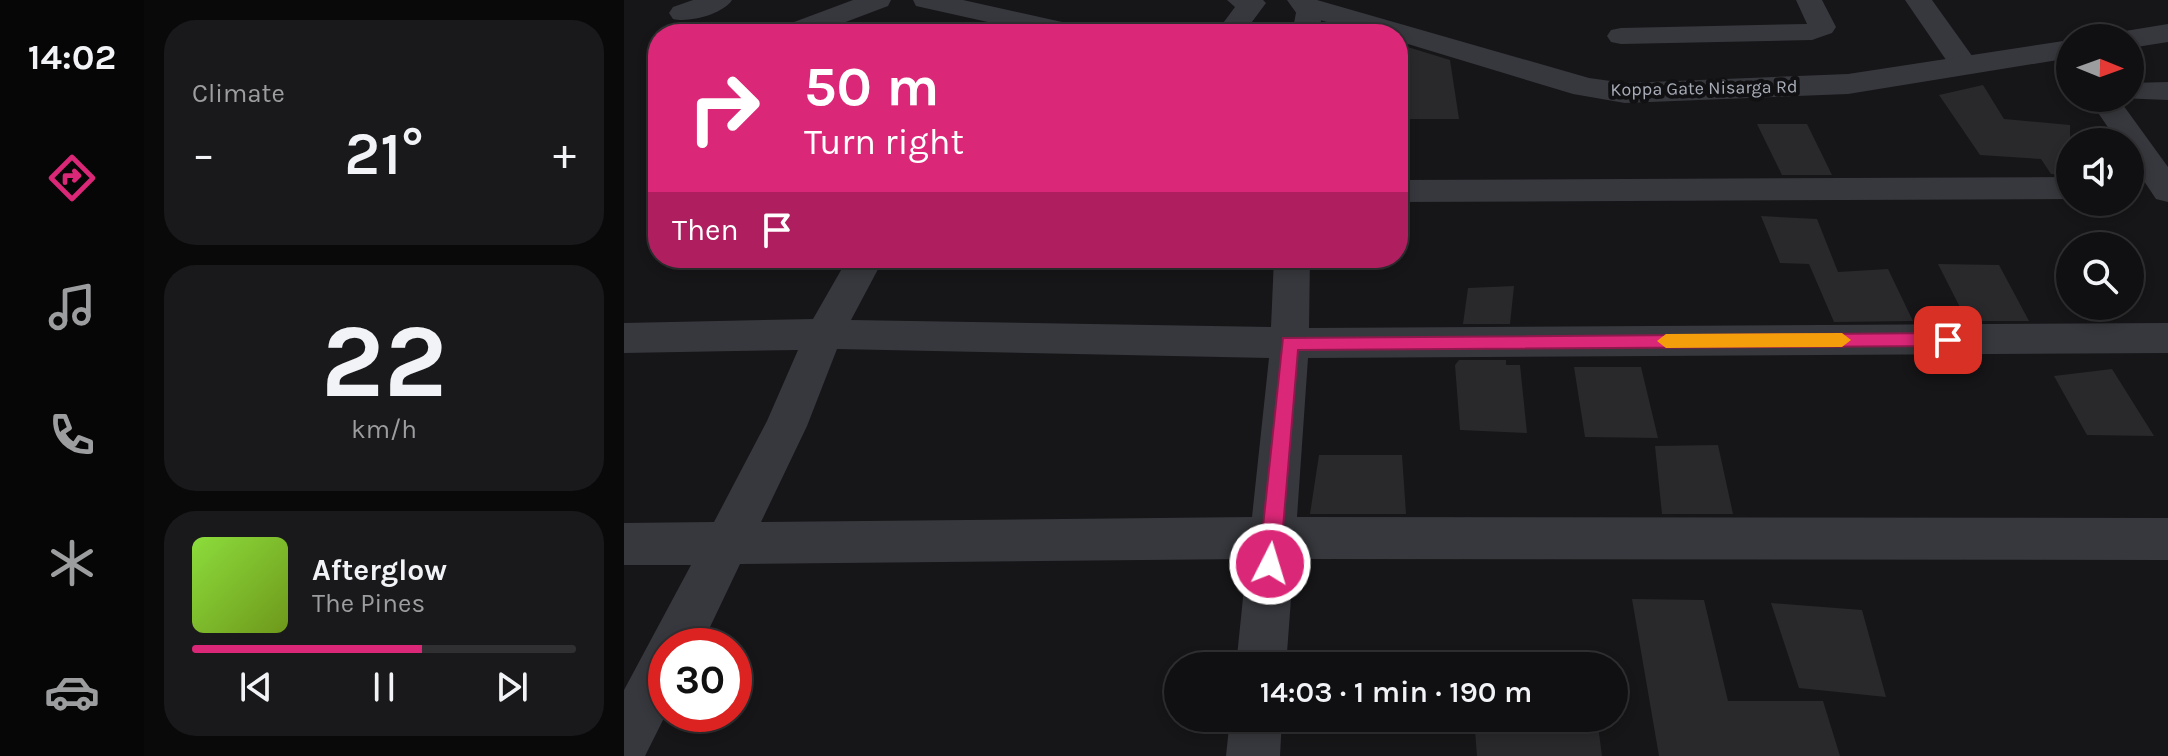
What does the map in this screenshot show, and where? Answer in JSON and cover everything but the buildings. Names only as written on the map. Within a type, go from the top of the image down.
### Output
[{"type":"street","points":[[683,13],[719,0]]},
{"type":"street","points":[[814,24],[878,0]]},
{"type":"street","points":[[926,0],[1034,24]]},
{"type":"street","points":[[1236,24],[1252,3],[1240,0]]},
{"type":"street","points":[[1621,36],[1812,32],[1822,27],[1809,0]]},
{"type":"street","points":[[1918,0],[1965,67]]},
{"type":"street","name":"Koppa Gate Nisarga Rd","points":[[1305,14],[1352,24]]},
{"type":"street","points":[[2144,37],[2168,33]]},
{"type":"street","name":"Koppa Gate Nisarga Rd","points":[[1408,36],[1454,46],[1604,91],[1848,84],[2056,51]]},
{"type":"street","points":[[2144,92],[2168,91]]},
{"type":"street","points":[[2113,112],[2167,190]]},
{"type":"street","points":[[1408,191],[2056,188]]},
{"type":"street","points":[[2144,189],[2167,190]]},
{"type":"street","points":[[684,628],[786,426],[824,334],[860,268]]},
{"type":"street","points":[[1262,652],[1290,343],[1292,268]]},
{"type":"street","points":[[624,338],[824,334],[1290,343],[2168,338]]},
{"type":"street","points":[[624,544],[1272,538],[2168,539]]},
{"type":"street","points":[[624,743],[648,697]]},
{"type":"street","points":[[1253,756],[1255,732]]},
{"type":"slow traffic","points":[[1666,341],[1842,340]]},
{"type":"route","points":[[1270,564],[1290,343],[1948,340]]}]
